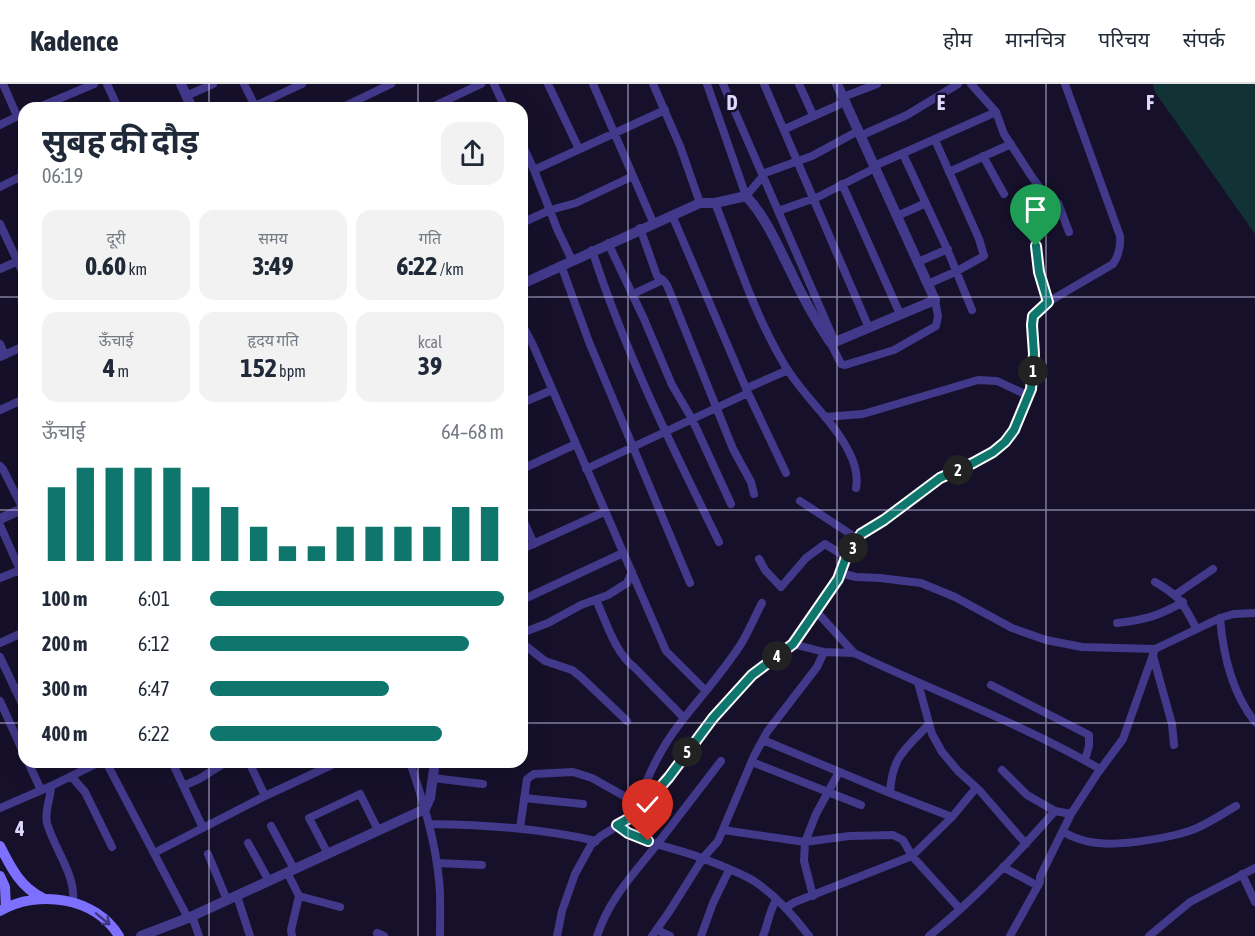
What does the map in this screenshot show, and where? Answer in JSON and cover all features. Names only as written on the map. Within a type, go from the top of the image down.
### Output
[{"type":"main road","points":[[0,846],[9,866],[24,886],[43,898]]},
{"type":"main road","points":[[0,876],[5,887],[3,910],[18,903],[43,898],[73,903],[92,910],[104,919],[119,936]]},
{"type":"street","points":[[3,84],[18,110]]},
{"type":"street","points":[[51,102],[94,84]]},
{"type":"street","points":[[107,84],[115,102]]},
{"type":"street","points":[[181,84],[189,102]]},
{"type":"street","points":[[186,96],[213,84]]},
{"type":"street","points":[[244,84],[253,102]]},
{"type":"street","points":[[265,102],[302,84]]},
{"type":"street","points":[[354,102],[391,84]]},
{"type":"street","points":[[443,102],[481,84]]},
{"type":"street","points":[[494,84],[502,102]]},
{"type":"street","points":[[548,84],[579,149]]},
{"type":"street","points":[[593,84],[653,222]]},
{"type":"street","points":[[653,84],[700,202]]},
{"type":"street","points":[[707,84],[746,196],[773,236],[810,311],[832,342]]},
{"type":"street","points":[[723,84],[841,364],[845,365],[894,350],[936,326],[938,316],[935,300],[837,84]]},
{"type":"street","points":[[765,84],[868,328]]},
{"type":"street","points":[[799,84],[813,115]]},
{"type":"street","points":[[785,129],[877,84]]},
{"type":"street","points":[[528,281],[700,202],[715,203],[746,196],[762,175],[907,115],[958,84]]},
{"type":"street","points":[[971,84],[996,112],[1011,144],[1040,188],[1058,203],[1069,232]]},
{"type":"street","points":[[640,806],[669,777],[713,718],[744,683],[793,644],[838,579],[846,557],[861,534],[884,520],[940,478],[993,452],[1014,430],[1029,396],[1034,354],[1033,316],[1048,302],[1113,264],[1119,256],[1120,236],[1065,84]]},
{"type":"street","points":[[534,170],[665,110]]},
{"type":"street","points":[[778,211],[813,199],[874,167],[996,112]]},
{"type":"street","points":[[0,124],[18,116]]},
{"type":"street","points":[[928,284],[984,256],[935,140]]},
{"type":"street","points":[[949,172],[1011,144]]},
{"type":"street","points":[[903,154],[948,249],[972,310]]},
{"type":"street","points":[[983,156],[1004,194]]},
{"type":"street","points":[[528,164],[534,170],[550,210],[586,333],[690,583]]},
{"type":"street","points":[[528,220],[550,210],[576,203],[633,176]]},
{"type":"street","points":[[0,188],[18,178]]},
{"type":"street","points":[[842,184],[900,314]]},
{"type":"street","points":[[715,203],[762,319],[788,370],[837,430],[856,469],[856,488]]},
{"type":"street","points":[[897,216],[926,203]]},
{"type":"street","points":[[672,215],[747,391],[786,473]]},
{"type":"street","points":[[0,224],[18,261],[0,269]]},
{"type":"street","points":[[640,228],[657,276],[667,285],[733,449],[751,482],[754,494]]},
{"type":"street","points":[[1030,228],[1048,302]]},
{"type":"street","points":[[608,243],[633,294],[672,385],[692,419],[731,504]]},
{"type":"street","points":[[918,262],[948,249]]},
{"type":"street","points":[[592,250],[608,300],[665,432],[719,542]]},
{"type":"street","points":[[633,294],[663,280]]},
{"type":"street","points":[[832,342],[935,300]]},
{"type":"street","points":[[528,337],[666,651],[706,691]]},
{"type":"street","points":[[0,344],[2,356],[18,349]]},
{"type":"street","points":[[586,469],[718,408],[788,370]]},
{"type":"street","points":[[825,417],[863,414],[978,380],[1005,383],[1029,396]]},
{"type":"street","points":[[528,400],[552,390]]},
{"type":"street","points":[[0,410],[18,402]]},
{"type":"street","points":[[528,466],[576,444]]},
{"type":"street","points":[[0,466],[18,499]]},
{"type":"street","points":[[800,501],[858,539]]},
{"type":"street","points":[[0,519],[18,511]]},
{"type":"street","points":[[528,546],[604,512]]},
{"type":"street","points":[[0,525],[18,566]]},
{"type":"street","points":[[528,530],[534,544]]},
{"type":"street","points":[[759,559],[765,570],[781,587],[806,558],[825,544],[846,557]]},
{"type":"street","points":[[528,597],[623,553]]},
{"type":"street","points":[[1175,595],[1213,569]]},
{"type":"street","points":[[0,579],[18,571]]},
{"type":"street","points":[[528,631],[608,595],[627,583],[632,572]]},
{"type":"street","points":[[840,573],[856,577],[921,583],[955,597],[1012,628],[1046,640],[1082,647],[1154,653],[1196,628],[1220,618],[1234,614],[1255,613]]},
{"type":"street","points":[[1155,582],[1183,602],[1196,628]]},
{"type":"street","points":[[596,600],[625,660],[684,718]]},
{"type":"street","points":[[1117,623],[1151,618],[1183,602]]},
{"type":"street","points":[[557,936],[562,911],[575,874],[591,845],[617,825],[637,814],[651,770],[684,718],[742,643],[762,603]]},
{"type":"street","points":[[816,611],[854,653],[1004,721],[1100,770]]},
{"type":"street","points":[[1220,618],[1225,655],[1237,692],[1255,722]]},
{"type":"street","points":[[0,643],[18,635]]},
{"type":"street","points":[[793,644],[824,652],[854,653]]},
{"type":"street","points":[[528,648],[545,661],[566,667],[581,677],[627,721]]},
{"type":"street","points":[[670,936],[654,933],[703,858],[713,848],[763,740],[817,667],[824,652]]},
{"type":"street","points":[[1154,653],[1172,724],[1174,745]]},
{"type":"street","points":[[1010,936],[1038,886],[1071,814],[1123,739],[1154,653]]},
{"type":"street","points":[[0,657],[18,696]]},
{"type":"street","points":[[918,683],[929,724],[942,752],[1026,844]]},
{"type":"street","points":[[991,685],[1083,730],[1089,735],[1090,740],[1084,760]]},
{"type":"street","points":[[0,701],[18,741]]},
{"type":"street","points":[[890,793],[891,774],[899,755],[929,724]]},
{"type":"street","points":[[763,740],[952,817]]},
{"type":"street","points":[[597,936],[607,910],[619,889],[657,844],[720,761]]},
{"type":"street","points":[[752,762],[828,790],[861,805]]},
{"type":"street","points":[[31,768],[41,790]]},
{"type":"street","points":[[0,808],[88,768]]},
{"type":"street","points":[[109,768],[199,936]]},
{"type":"street","points":[[175,768],[203,828]]},
{"type":"street","points":[[183,786],[199,780],[217,768]]},
{"type":"street","points":[[252,768],[265,796]]},
{"type":"street","points":[[154,853],[325,768]]},
{"type":"street","points":[[412,768],[429,824],[437,863],[440,881],[440,936]]},
{"type":"street","points":[[141,936],[190,917],[425,809],[430,798],[434,768]]},
{"type":"street","points":[[1002,770],[1027,795],[1055,811],[1071,814]]},
{"type":"street","points":[[519,828],[527,780],[534,774],[573,772],[592,778],[640,806]]},
{"type":"street","points":[[813,896],[804,861],[805,842],[828,790],[839,772]]},
{"type":"street","points":[[71,776],[85,792],[112,848]]},
{"type":"street","points":[[433,778],[483,784]]},
{"type":"street","points":[[51,786],[47,823],[72,881],[73,903]]},
{"type":"street","points":[[785,908],[912,856],[952,817],[976,788]]},
{"type":"street","points":[[328,854],[309,818],[360,794],[378,831]]},
{"type":"street","points":[[524,798],[583,804]]},
{"type":"street","points":[[1063,832],[1079,840],[1100,844],[1148,839],[1199,827],[1236,806]]},
{"type":"street","points":[[929,936],[1004,867],[1055,811]]},
{"type":"street","points":[[429,824],[502,826],[567,834],[596,841]]},
{"type":"street","points":[[617,825],[628,833],[703,858],[753,881],[794,916],[809,936]]},
{"type":"street","points":[[271,826],[291,871],[299,896],[291,930],[292,936]]},
{"type":"street","points":[[723,830],[805,842],[849,836],[893,835],[903,840],[912,856],[960,909]]},
{"type":"street","points":[[248,843],[269,881]]},
{"type":"street","points":[[208,854],[250,936]]},
{"type":"street","points":[[437,863],[482,865]]},
{"type":"street","points":[[1004,867],[1038,886]]},
{"type":"street","points":[[1149,936],[1190,902],[1255,868]]},
{"type":"street","points":[[701,936],[713,903],[729,870]]},
{"type":"street","points":[[1242,874],[1255,902]]},
{"type":"street","points":[[299,896],[340,908]]},
{"type":"street","points":[[763,936],[769,912],[776,900]]},
{"type":"green space","points":[[1153,84],[1255,84],[1255,234],[1155,92]]},
{"type":"route","points":[[648,841],[628,833],[617,825],[637,814],[669,777],[713,718],[752,675],[793,644],[838,579],[846,557],[861,534],[884,520],[940,478],[993,452],[1014,430],[1031,389],[1034,354],[1033,316],[1048,302],[1039,272],[1036,246]]}]
